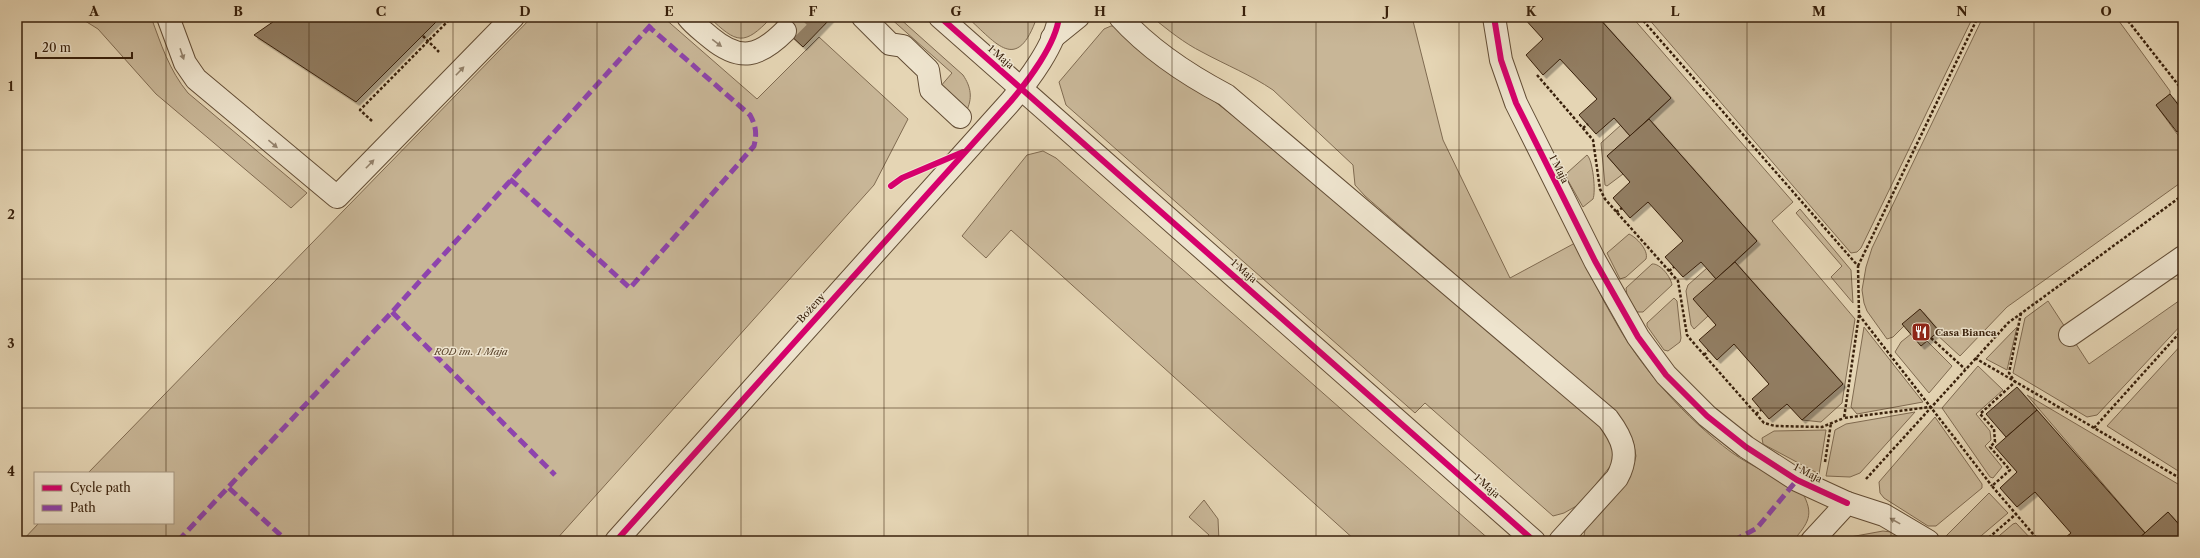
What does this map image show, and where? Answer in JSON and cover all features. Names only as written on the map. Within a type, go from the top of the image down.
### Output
[{"type":"street","points":[[168,17],[185,63],[196,79],[337,197],[513,17]]},
{"type":"street","points":[[688,17],[727,50],[738,53],[758,52],[768,47],[785,31]]},
{"type":"street","points":[[863,17],[890,44],[903,46],[928,70],[931,90],[960,117]]},
{"type":"street","name":"1 Maja","points":[[940,17],[1534,541]]},
{"type":"street","points":[[1052,38],[1059,17]]},
{"type":"street","points":[[1052,38],[1078,17]]},
{"type":"street","points":[[1120,17],[1155,51],[1192,77],[1226,95],[1608,419],[1616,430],[1624,452],[1621,471],[1617,478],[1560,541]]},
{"type":"street","name":"1 Maja","points":[[1494,17],[1501,60],[1516,103],[1595,261],[1638,337],[1666,375],[1707,416],[1746,447],[1797,480],[1847,503],[1884,515],[1928,541]]},
{"type":"street","name":"Bożeny","points":[[616,541],[1021,88],[1052,38]]},
{"type":"street","points":[[2070,335],[2183,257]]},
{"type":"street","points":[[1812,541],[1847,503]]},
{"type":"path","points":[[392,141],[360,110],[452,17]]},
{"type":"path","points":[[1640,17],[1858,266]]},
{"type":"path","points":[[1844,418],[1859,315],[1858,266],[1978,17]]},
{"type":"path","points":[[2125,17],[2183,91]]},
{"type":"path","points":[[1536,74],[1593,140],[1600,189],[1605,199],[1669,271],[1681,287],[1687,335],[1756,414],[1768,425],[1822,427],[1844,418],[1930,407]]},
{"type":"path","points":[[1583,128],[1588,124]]},
{"type":"path","points":[[1847,503],[1930,407],[2008,323],[2183,195]]},
{"type":"path","points":[[1616,212],[1622,208]]},
{"type":"path","points":[[1669,271],[1674,267]]},
{"type":"path","points":[[2015,382],[2009,373],[2022,313]]},
{"type":"path","points":[[1859,315],[1992,486],[2039,541]]},
{"type":"path","points":[[2094,428],[2183,330]]},
{"type":"path","points":[[1931,338],[1965,370]]},
{"type":"path","points":[[1704,355],[1708,351]]},
{"type":"path","points":[[1976,358],[2183,480]]},
{"type":"path","points":[[1992,486],[2010,470],[1990,447],[1995,442],[1994,429],[1980,414],[2015,382]]},
{"type":"path","points":[[1756,414],[1761,410]]},
{"type":"path","points":[[1820,490],[1831,423]]},
{"type":"path","points":[[2004,501],[2009,497]]},
{"type":"path","points":[[1984,541],[2016,514]]},
{"type":"green space","points":[[84,17],[151,17],[171,66],[188,93],[307,193],[291,208],[156,94],[98,29],[82,19]]},
{"type":"green space","name":"ROD im. 1 Maja","points":[[532,17],[663,17],[757,99],[819,37],[908,119],[874,185],[555,541],[22,541],[38,524],[174,524],[174,472],[89,472]]},
{"type":"green space","points":[[709,17],[771,18],[754,33],[747,37],[740,38],[734,37]]},
{"type":"green space","points":[[889,17],[898,17],[963,75],[968,84],[970,93],[970,102],[966,112],[940,87],[952,73]]},
{"type":"green space","points":[[967,17],[1037,17],[1022,45],[1014,49],[1006,48],[997,44]]},
{"type":"green space","points":[[1152,17],[1412,17],[1443,140],[1510,278],[1575,243],[1604,302],[1626,339],[1638,357],[1666,392],[1714,439],[1731,452],[1748,463],[1802,492],[1806,500],[1809,513],[1803,529],[1793,541],[1583,541],[1586,525],[1633,468],[1636,456],[1633,441],[1621,418],[1365,196],[1355,185],[1353,165],[1273,90],[1189,45]]},
{"type":"green space","points":[[1598,17],[1632,17],[1793,202],[1772,221],[1855,319],[1842,403],[1821,422],[1802,420],[1843,384],[1735,262],[1757,241],[1649,119],[1671,98]]},
{"type":"green space","points":[[1647,17],[1973,17],[1861,248],[1857,252],[1851,253]]},
{"type":"green space","points":[[1983,17],[2116,17],[2170,91],[2170,94],[2156,105],[2183,142],[2183,181],[2007,307],[1960,356],[1935,333],[1938,330],[1920,309],[1903,324],[1904,326],[1893,337],[1887,339],[1867,311],[1862,290],[1866,267],[1872,248]]},
{"type":"green space","points":[[1111,26],[1116,26],[1150,60],[1214,101],[1241,122],[1602,428],[1613,447],[1612,464],[1580,504],[1564,513],[1553,516],[1425,403],[1415,413],[1066,105],[1059,82],[1104,29]]},
{"type":"green space","points":[[1621,125],[1630,136],[1607,156],[1623,174],[1607,186],[1605,185],[1601,143]]},
{"type":"green space","points":[[1043,151],[1056,158],[1491,541],[1356,541],[1011,230],[986,258],[962,236],[1027,155]]},
{"type":"green space","points":[[1587,155],[1591,163],[1594,195],[1593,199],[1583,207],[1566,177],[1567,173]]},
{"type":"green space","points":[[1800,209],[1851,270],[1853,303],[1831,277],[1842,266],[1796,213]]},
{"type":"green space","points":[[1629,234],[1644,248],[1646,252],[1646,259],[1626,277],[1620,279],[1607,253]]},
{"type":"green space","points":[[1652,264],[1655,264],[1665,271],[1670,278],[1672,285],[1643,312],[1637,312],[1627,295],[1626,288]]},
{"type":"green space","points":[[1707,268],[1716,279],[1708,316],[1694,329],[1691,325],[1686,291],[1688,285]]},
{"type":"green space","points":[[1674,298],[1677,301],[1681,338],[1680,342],[1668,351],[1664,350],[1647,326],[1647,323]]},
{"type":"green space","points":[[2183,298],[2183,323],[2097,415],[2087,417],[2013,373],[2025,318],[2048,301],[2089,364]]},
{"type":"green space","points":[[1864,327],[1923,402],[1857,414],[1851,407]]},
{"type":"green space","points":[[2017,327],[2007,370],[1986,359]]},
{"type":"green space","points":[[1911,334],[1927,341],[1952,366],[1929,393],[1895,352],[1901,342]]},
{"type":"green space","points":[[2183,343],[2183,474],[2107,426]]},
{"type":"green space","points":[[1978,366],[2003,390],[1976,414],[1990,431],[1991,440],[1985,446],[2002,467],[1993,478],[1990,477],[1942,408]]},
{"type":"green space","points":[[2027,395],[2183,487],[2183,529],[2168,512],[2145,533]]},
{"type":"green space","points":[[1915,412],[1860,473],[1850,477],[1826,476],[1835,430],[1846,424]]},
{"type":"green space","points":[[1935,417],[1982,484],[1982,488],[1936,526],[1928,526],[1884,498],[1880,493],[1879,482]]},
{"type":"green space","points":[[1826,430],[1819,474],[1763,444],[1762,438],[1774,431]]},
{"type":"green space","points":[[1989,493],[2008,513],[1975,541],[1952,541],[1946,536]]},
{"type":"green space","points":[[1204,500],[1218,519],[1219,541],[1205,541],[1209,535],[1189,517]]},
{"type":"green space","points":[[2016,523],[2033,541],[1993,541],[2013,524]]},
{"type":"green space","points":[[1883,531],[1891,532],[1910,541],[1828,541]]},
{"type":"building","points":[[280,17],[441,17],[356,102],[254,35]]},
{"type":"building","points":[[771,17],[832,17],[803,47]]},
{"type":"building","points":[[1523,17],[1598,17],[1671,98],[1630,136],[1614,118],[1596,134],[1579,115],[1597,99],[1560,59],[1543,75],[1526,55],[1543,39]]},
{"type":"building","points":[[2170,94],[2183,111],[2183,128],[2177,132],[2156,105]]},
{"type":"building","points":[[1649,119],[1757,241],[1716,279],[1701,262],[1683,277],[1665,257],[1683,241],[1648,202],[1630,218],[1613,198],[1630,182],[1607,156]]},
{"type":"building","points":[[1735,262],[1843,384],[1802,420],[1787,404],[1769,419],[1752,399],[1769,384],[1734,344],[1717,360],[1699,340],[1716,325],[1693,299]]},
{"type":"building","points":[[1920,309],[1939,331],[1921,346],[1902,324]]},
{"type":"building","points":[[2017,387],[2037,410],[2006,437],[1986,414]]},
{"type":"building","points":[[2037,410],[2145,533],[2136,541],[2061,541],[2071,533],[2035,492],[2017,507],[2000,488],[2017,472],[1995,447]]},
{"type":"building","points":[[2168,512],[2183,529],[2183,541],[2136,541]]},
{"type":"tunnel","points":[[785,31],[799,17]]},
{"type":"marked path","points":[[178,541],[392,312],[658,17]]},
{"type":"marked path","points":[[510,179],[630,288],[754,146],[755,137],[755,126],[750,115],[648,26]]},
{"type":"marked path","points":[[392,312],[555,475]]},
{"type":"marked path","points":[[1733,541],[1757,528],[1797,480]]},
{"type":"marked path","points":[[229,488],[287,541]]},
{"type":"cycle path","points":[[940,17],[1534,541]]},
{"type":"cycle path","points":[[616,541],[1011,101],[1033,73],[1047,50],[1053,39],[1059,17]]},
{"type":"cycle path","points":[[1494,17],[1501,60],[1516,103],[1595,261],[1638,337],[1666,375],[1707,416],[1746,447],[1797,480],[1847,503]]},
{"type":"cycle path","points":[[891,186],[902,178],[963,152]]},
{"type":"place","name":"Casa Bianca","points":[[1921,332]]}]
